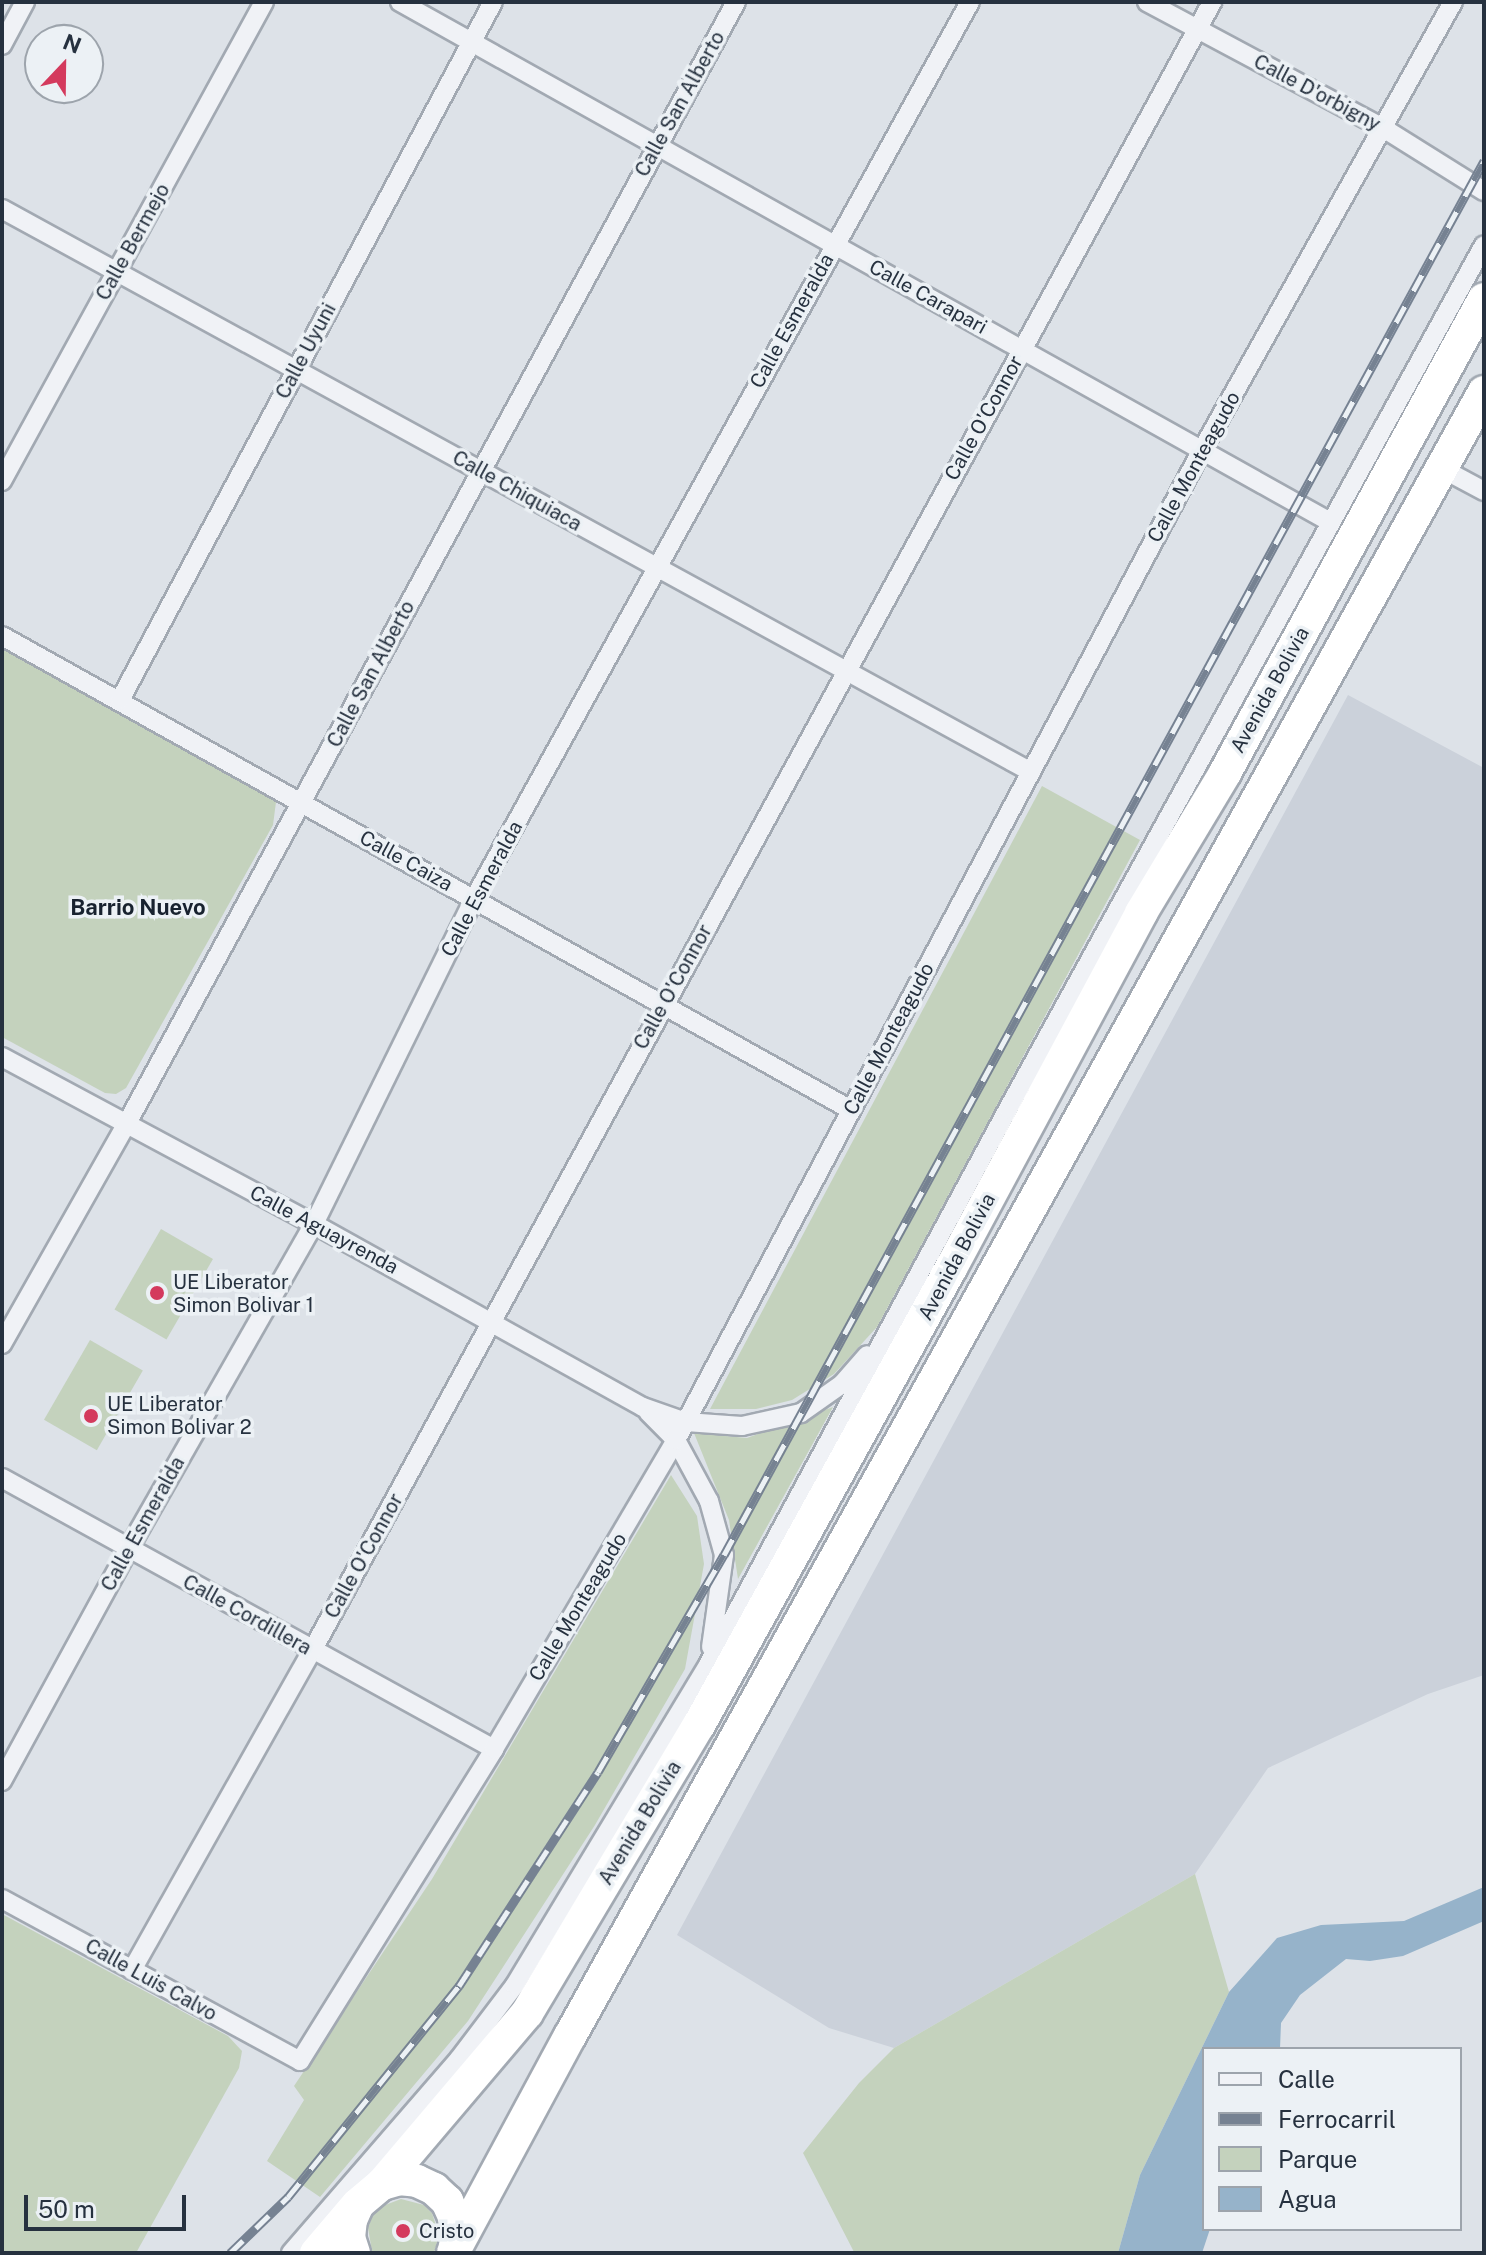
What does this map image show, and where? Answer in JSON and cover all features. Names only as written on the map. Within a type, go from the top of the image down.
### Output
[{"type":"highway","name":"Avenida Bolivia","points":[[316,2253],[527,2013],[699,1725],[951,1268],[1141,913],[1232,759],[1484,299]]},
{"type":"highway","name":"Avenida Bolivia","points":[[453,2253],[577,2022],[1484,392]]},
{"type":"highway","points":[[354,2253],[349,2238],[351,2220],[370,2194],[399,2179],[417,2181],[434,2189],[447,2201],[457,2235],[453,2253]]},
{"type":"street","points":[[2,45],[25,2]]},
{"type":"street","name":"Calle Bermejo","points":[[2,481],[264,2]]},
{"type":"street","name":"Calle Carapari","points":[[400,2],[1330,522]]},
{"type":"street","name":"Calle Uyuni","points":[[120,700],[493,2]]},
{"type":"street","name":"Calle San Alberto","points":[[2,1344],[126,1125],[736,2]]},
{"type":"street","name":"Calle Esmeralda","points":[[2,1781],[129,1548],[314,1224],[474,899],[970,2]]},
{"type":"street","name":"Calle D'orbigny","points":[[1147,2],[1383,128],[1484,191]]},
{"type":"street","name":"Calle O'Connor","points":[[132,1970],[312,1651],[1212,2]]},
{"type":"street","name":"Calle Monteagudo","points":[[300,2061],[494,1749],[676,1440],[1202,450],[1453,2]]},
{"type":"street","name":"Calle Chiquiaca","points":[[2,209],[1031,772]]},
{"type":"street","points":[[291,2253],[459,2059],[515,1985],[708,1665],[1484,245]]},
{"type":"street","points":[[1441,468],[1484,491]]},
{"type":"street","name":"Calle Caiza","points":[[2,636],[665,1002],[851,1110]]},
{"type":"street","name":"Calle Aguayrenda","points":[[2,1057],[314,1224],[643,1407]]},
{"type":"street","points":[[643,1407],[686,1422],[742,1426],[801,1413],[842,1384],[889,1330]]},
{"type":"street","points":[[643,1407],[676,1440],[709,1501],[724,1555],[699,1725]]},
{"type":"street","name":"Calle Cordillera","points":[[2,1478],[494,1749]]},
{"type":"street","name":"Calle Luis Calvo","points":[[2,1899],[300,2061]]},
{"type":"shaded area","points":[[1348,695],[1484,768],[1484,1675],[1428,1694],[1268,1768],[1195,1874],[894,2048],[829,2028],[677,1935]]},
{"type":"green space","points":[[2,647],[265,790],[276,802],[273,825],[126,1088],[116,1094],[105,1093],[2,1037]]},
{"type":"green space","points":[[1042,786],[1140,840],[877,1327],[834,1374],[792,1400],[756,1409],[710,1409]]},
{"type":"green space","points":[[161,1229],[213,1259],[166,1340],[114,1310]]},
{"type":"green space","points":[[90,1340],[143,1370],[97,1450],[44,1420]]},
{"type":"green space","points":[[833,1407],[738,1579],[729,1520],[694,1433],[747,1438]]},
{"type":"green space","points":[[671,1475],[697,1516],[704,1564],[685,1669],[595,1825],[468,2021],[320,2197],[267,2161],[304,2100],[294,2086],[432,1879]]},
{"type":"green space","points":[[1195,1874],[1229,1992],[1140,2175],[1118,2253],[854,2252],[803,2153],[859,2083],[894,2048]]},
{"type":"green space","points":[[2,1914],[228,2036],[242,2051],[239,2068],[136,2253],[2,2253]]},
{"type":"green space","points":[[401,2199],[424,2205],[432,2213],[439,2235],[434,2253],[372,2251],[368,2228],[372,2217],[380,2207]]},
{"type":"water","points":[[1484,1887],[1484,1921],[1403,1956],[1370,1961],[1346,1959],[1300,1995],[1281,2023],[1280,2047],[1202,2047],[1229,1992],[1277,1938],[1321,1925],[1404,1921]]},
{"type":"water","points":[[1202,2048],[1202,2231],[1209,2231],[1202,2253],[1118,2253],[1140,2175]]},
{"type":"railway","points":[[230,2253],[288,2197],[459,1986],[598,1772],[724,1555],[1484,161]]},
{"type":"place","name":"UE Liberator Simon Bolivar 1","points":[[157,1293]]},
{"type":"place","name":"UE Liberator Simon Bolivar 2","points":[[91,1416]]},
{"type":"place","name":"Cristo","points":[[403,2231]]},
{"type":"district","name":"Barrio Nuevo","points":[[138,908]]}]
